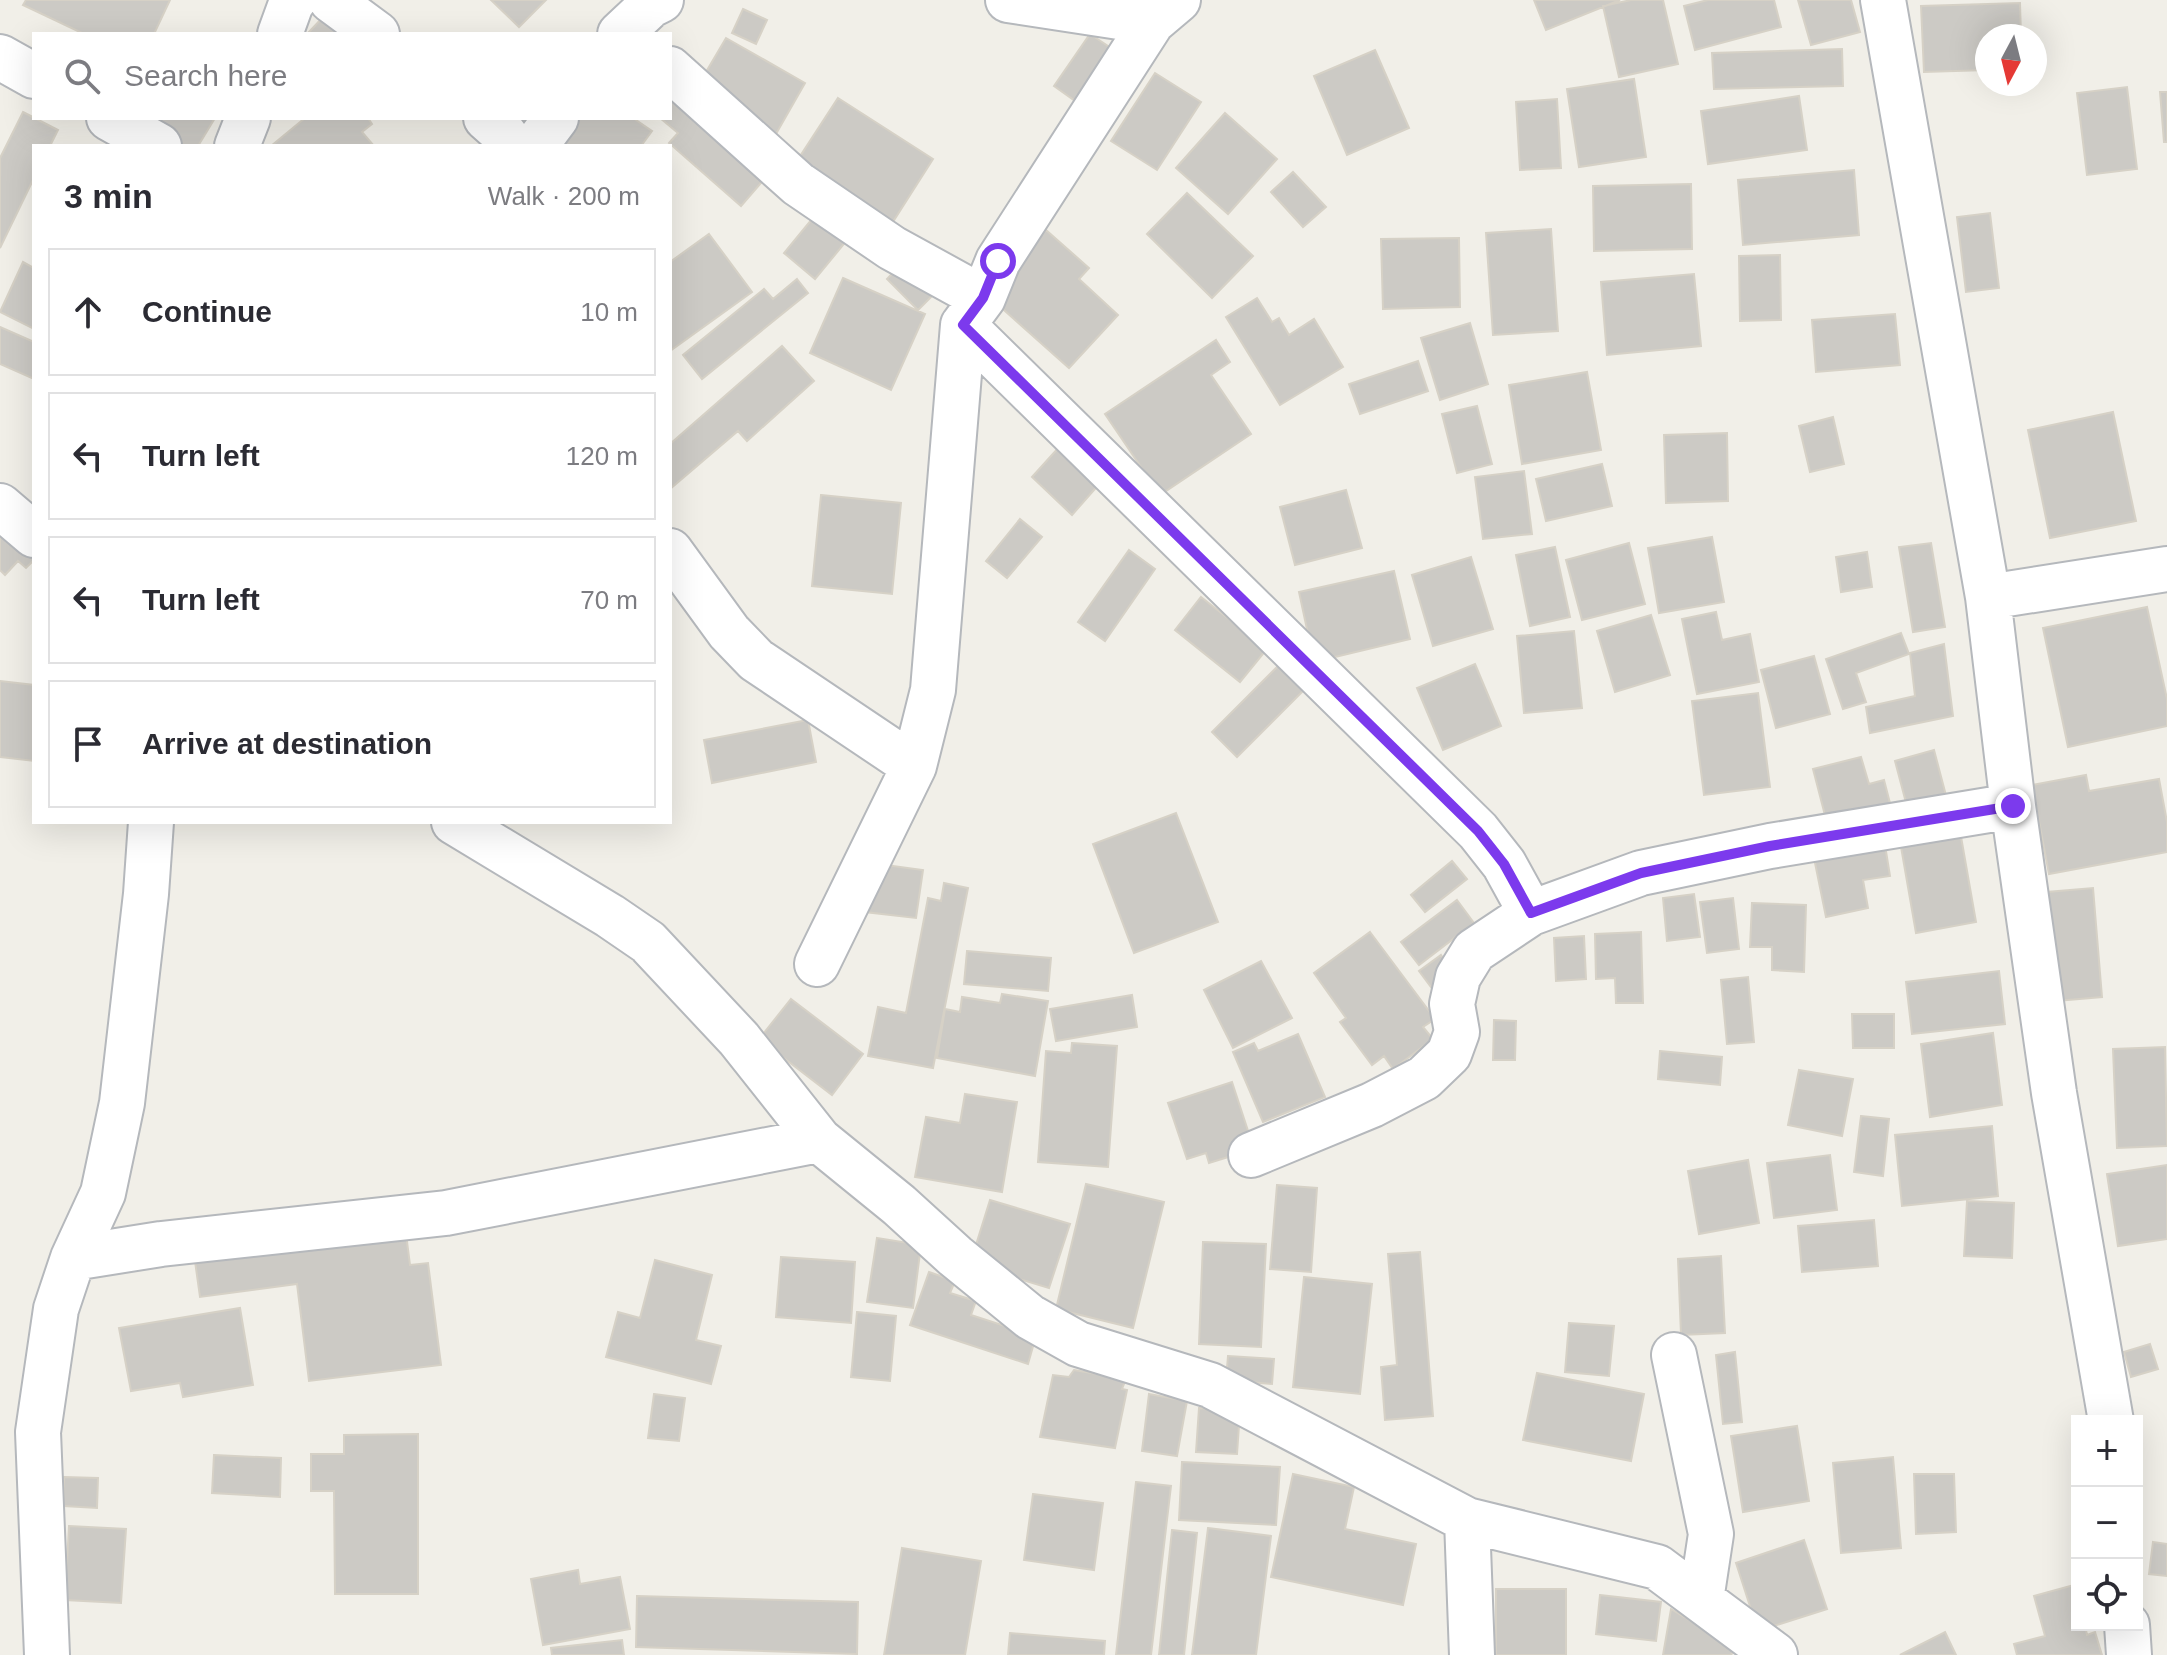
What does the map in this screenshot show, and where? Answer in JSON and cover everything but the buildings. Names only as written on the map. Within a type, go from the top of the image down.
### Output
[{"type":"street","points":[[281,32],[293,0]]},
{"type":"street","points":[[331,0],[374,32]]},
{"type":"street","points":[[625,32],[651,5],[661,0]]},
{"type":"street","points":[[817,964],[914,766],[933,690],[973,312],[998,261],[1165,11],[1008,0]]},
{"type":"street","points":[[1883,0],[1988,597],[2013,806],[2054,1093],[2110,1415]]},
{"type":"street","points":[[0,57],[32,75]]},
{"type":"street","points":[[672,71],[798,184],[892,248],[973,312],[1478,831],[1504,864],[1531,913]]},
{"type":"street","points":[[113,120],[155,144]]},
{"type":"street","points":[[238,144],[247,120]]},
{"type":"street","points":[[488,120],[512,144]]},
{"type":"street","points":[[536,144],[554,120]]},
{"type":"street","points":[[0,506],[32,533]]},
{"type":"street","points":[[672,554],[729,632],[756,660],[914,766]]},
{"type":"street","points":[[1988,597],[2167,569]]},
{"type":"street","points":[[1251,1155],[1372,1105],[1424,1078],[1449,1054],[1457,1032],[1452,1004],[1458,977],[1474,951],[1531,913],[1641,873],[1770,846],[2013,806]]},
{"type":"street","points":[[47,1655],[38,1432],[56,1309],[73,1258],[103,1193],[122,1103],[151,824]]},
{"type":"street","points":[[457,824],[648,942],[739,1039],[819,1140],[1030,1317],[1078,1344],[1210,1385],[1467,1520],[1657,1567],[1775,1655]]},
{"type":"street","points":[[73,1258],[161,1244],[446,1213],[819,1140]]},
{"type":"street","points":[[1674,1355],[1711,1534],[1701,1600]]},
{"type":"street","points":[[1467,1520],[1472,1655]]},
{"type":"street","points":[[2127,1631],[2129,1655]]},
{"type":"route","points":[[998,261],[983,298],[963,325],[1478,831],[1504,864],[1531,913],[1641,873],[1770,846],[2013,806]]}]
